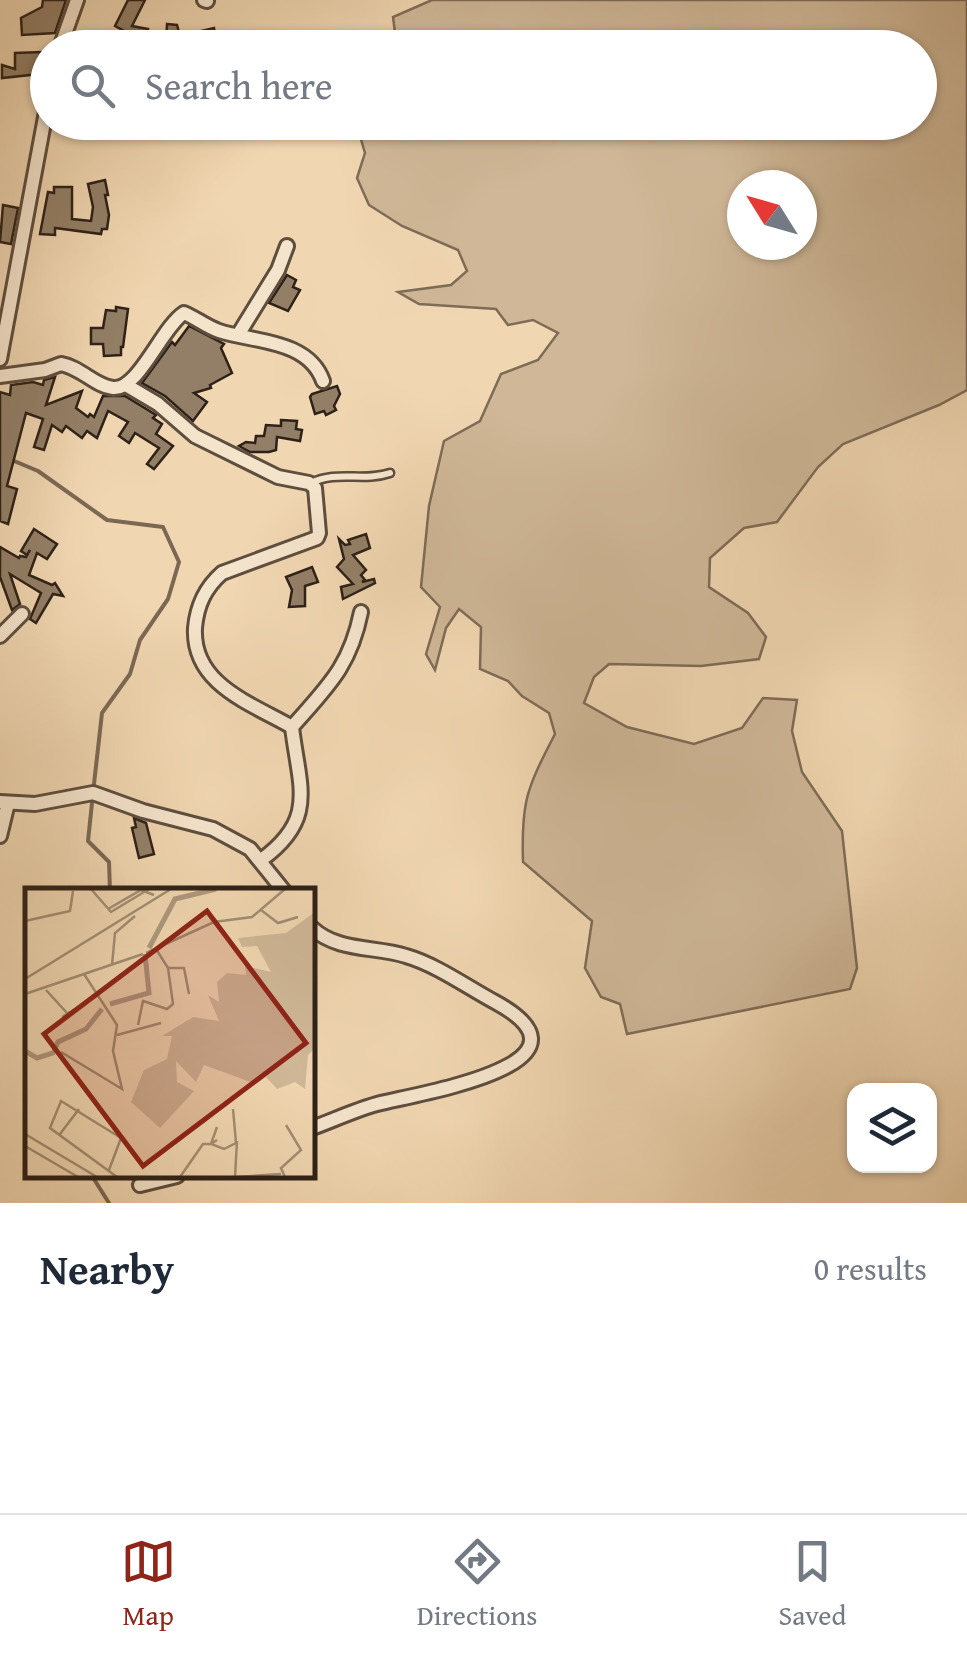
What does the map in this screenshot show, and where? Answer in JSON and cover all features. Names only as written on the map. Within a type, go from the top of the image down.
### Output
[{"type":"street","points":[[66,30],[76,0]]},
{"type":"street","points":[[0,359],[41,140]]},
{"type":"street","points":[[238,334],[278,270],[288,246]]},
{"type":"street","points":[[0,376],[62,364],[113,388],[126,385],[146,364],[175,319],[184,314],[214,330],[283,344],[320,372],[322,380]]},
{"type":"street","points":[[126,385],[158,404],[195,436],[278,477],[315,488],[316,538],[222,573],[209,584],[196,618],[194,646],[212,679],[292,727]]},
{"type":"street","points":[[262,860],[284,842],[300,816],[292,727],[339,673],[358,630],[361,612]]},
{"type":"street","points":[[0,636],[22,614]]},
{"type":"street","points":[[0,836],[4,803],[34,804],[93,793],[213,829],[262,860],[283,888]]},
{"type":"street","points":[[315,931],[344,944],[410,956],[512,1011],[531,1028],[533,1039],[523,1054],[488,1076],[371,1106],[315,1127]]},
{"type":"street","points":[[140,1185],[169,1178]]},
{"type":"lane","points":[[310,484],[324,476],[376,478],[390,473]]},
{"type":"shaded area","points":[[432,0],[967,0],[967,390],[843,444],[818,467],[777,522],[744,528],[710,558],[709,587],[748,613],[766,637],[759,659],[701,666],[609,664],[594,677],[584,703],[627,727],[694,744],[742,728],[763,698],[797,700],[792,731],[802,772],[842,831],[857,968],[850,989],[627,1034],[620,1004],[601,997],[585,968],[592,921],[523,862],[528,795],[555,734],[549,713],[522,696],[508,681],[480,669],[481,627],[459,609],[446,628],[435,670],[426,654],[440,607],[421,587],[429,506],[444,441],[480,421],[501,374],[538,360],[558,333],[533,320],[508,325],[496,309],[419,304],[398,292],[451,285],[467,271],[458,250],[402,226],[369,205],[357,178],[365,153],[361,140],[937,140],[937,30],[395,30],[393,17]]},
{"type":"building","points":[[43,0],[66,0],[56,30],[30,30],[30,35],[22,35],[21,18],[42,7]]},
{"type":"building","points":[[128,0],[145,0],[132,26],[148,30],[122,30],[115,26]]},
{"type":"building","points":[[30,52],[30,75],[2,78],[2,65],[15,69],[15,53]]},
{"type":"building","points":[[105,180],[109,215],[107,229],[102,229],[101,234],[55,228],[55,235],[40,234],[48,192],[54,193],[54,187],[72,187],[72,219],[91,221],[93,207],[88,184]]},
{"type":"building","points":[[3,205],[18,208],[11,244],[0,242]]},
{"type":"building","points":[[287,275],[296,280],[293,287],[300,290],[288,311],[269,303]]},
{"type":"building","points":[[116,307],[128,309],[123,347],[121,355],[104,356],[103,344],[91,344],[91,328],[103,328],[106,310],[116,311]]},
{"type":"building","points":[[189,326],[224,344],[221,348],[232,373],[210,385],[211,388],[194,393],[207,402],[193,421],[165,396],[142,383]]},
{"type":"building","points":[[55,377],[46,405],[82,391],[76,408],[94,417],[103,396],[125,396],[156,415],[153,418],[162,424],[156,434],[173,446],[154,469],[147,464],[159,448],[135,433],[129,443],[119,436],[128,422],[108,411],[97,438],[87,431],[82,438],[66,426],[62,432],[52,425],[44,450],[34,447],[43,419],[26,413],[7,486],[17,489],[8,524],[0,521],[0,392],[10,395],[11,385],[43,385],[44,380]]},
{"type":"building","points":[[337,386],[340,394],[336,410],[326,415],[324,411],[315,414],[312,394]]},
{"type":"building","points":[[281,420],[297,421],[296,429],[302,430],[300,441],[277,437],[276,450],[269,452],[250,452],[239,446],[255,443],[256,436],[264,436],[266,425],[281,426]]},
{"type":"building","points":[[34,529],[57,544],[47,559],[37,553],[29,575],[55,583],[63,596],[53,594],[36,623],[30,619],[41,593],[10,574],[20,604],[12,610],[0,577],[0,547],[19,558],[26,557],[30,550],[27,555],[21,551]]},
{"type":"building","points":[[366,534],[370,548],[353,555],[366,570],[361,575],[365,580],[362,582],[374,579],[375,583],[343,599],[341,587],[353,584],[337,567],[344,559],[339,539],[345,545],[350,544],[348,540]]},
{"type":"building","points":[[312,567],[318,582],[305,586],[305,606],[289,607],[292,590],[286,577]]},
{"type":"building","points":[[134,818],[146,823],[154,854],[139,858],[132,828],[136,827]]},
{"type":"waterway","points":[[0,455],[38,471],[107,520],[163,527],[179,562],[168,599],[140,640],[130,674],[102,713],[94,784]]},
{"type":"waterway","points":[[92,803],[88,841],[109,862],[110,888]]},
{"type":"waterway","points":[[93,1178],[109,1203]]}]
